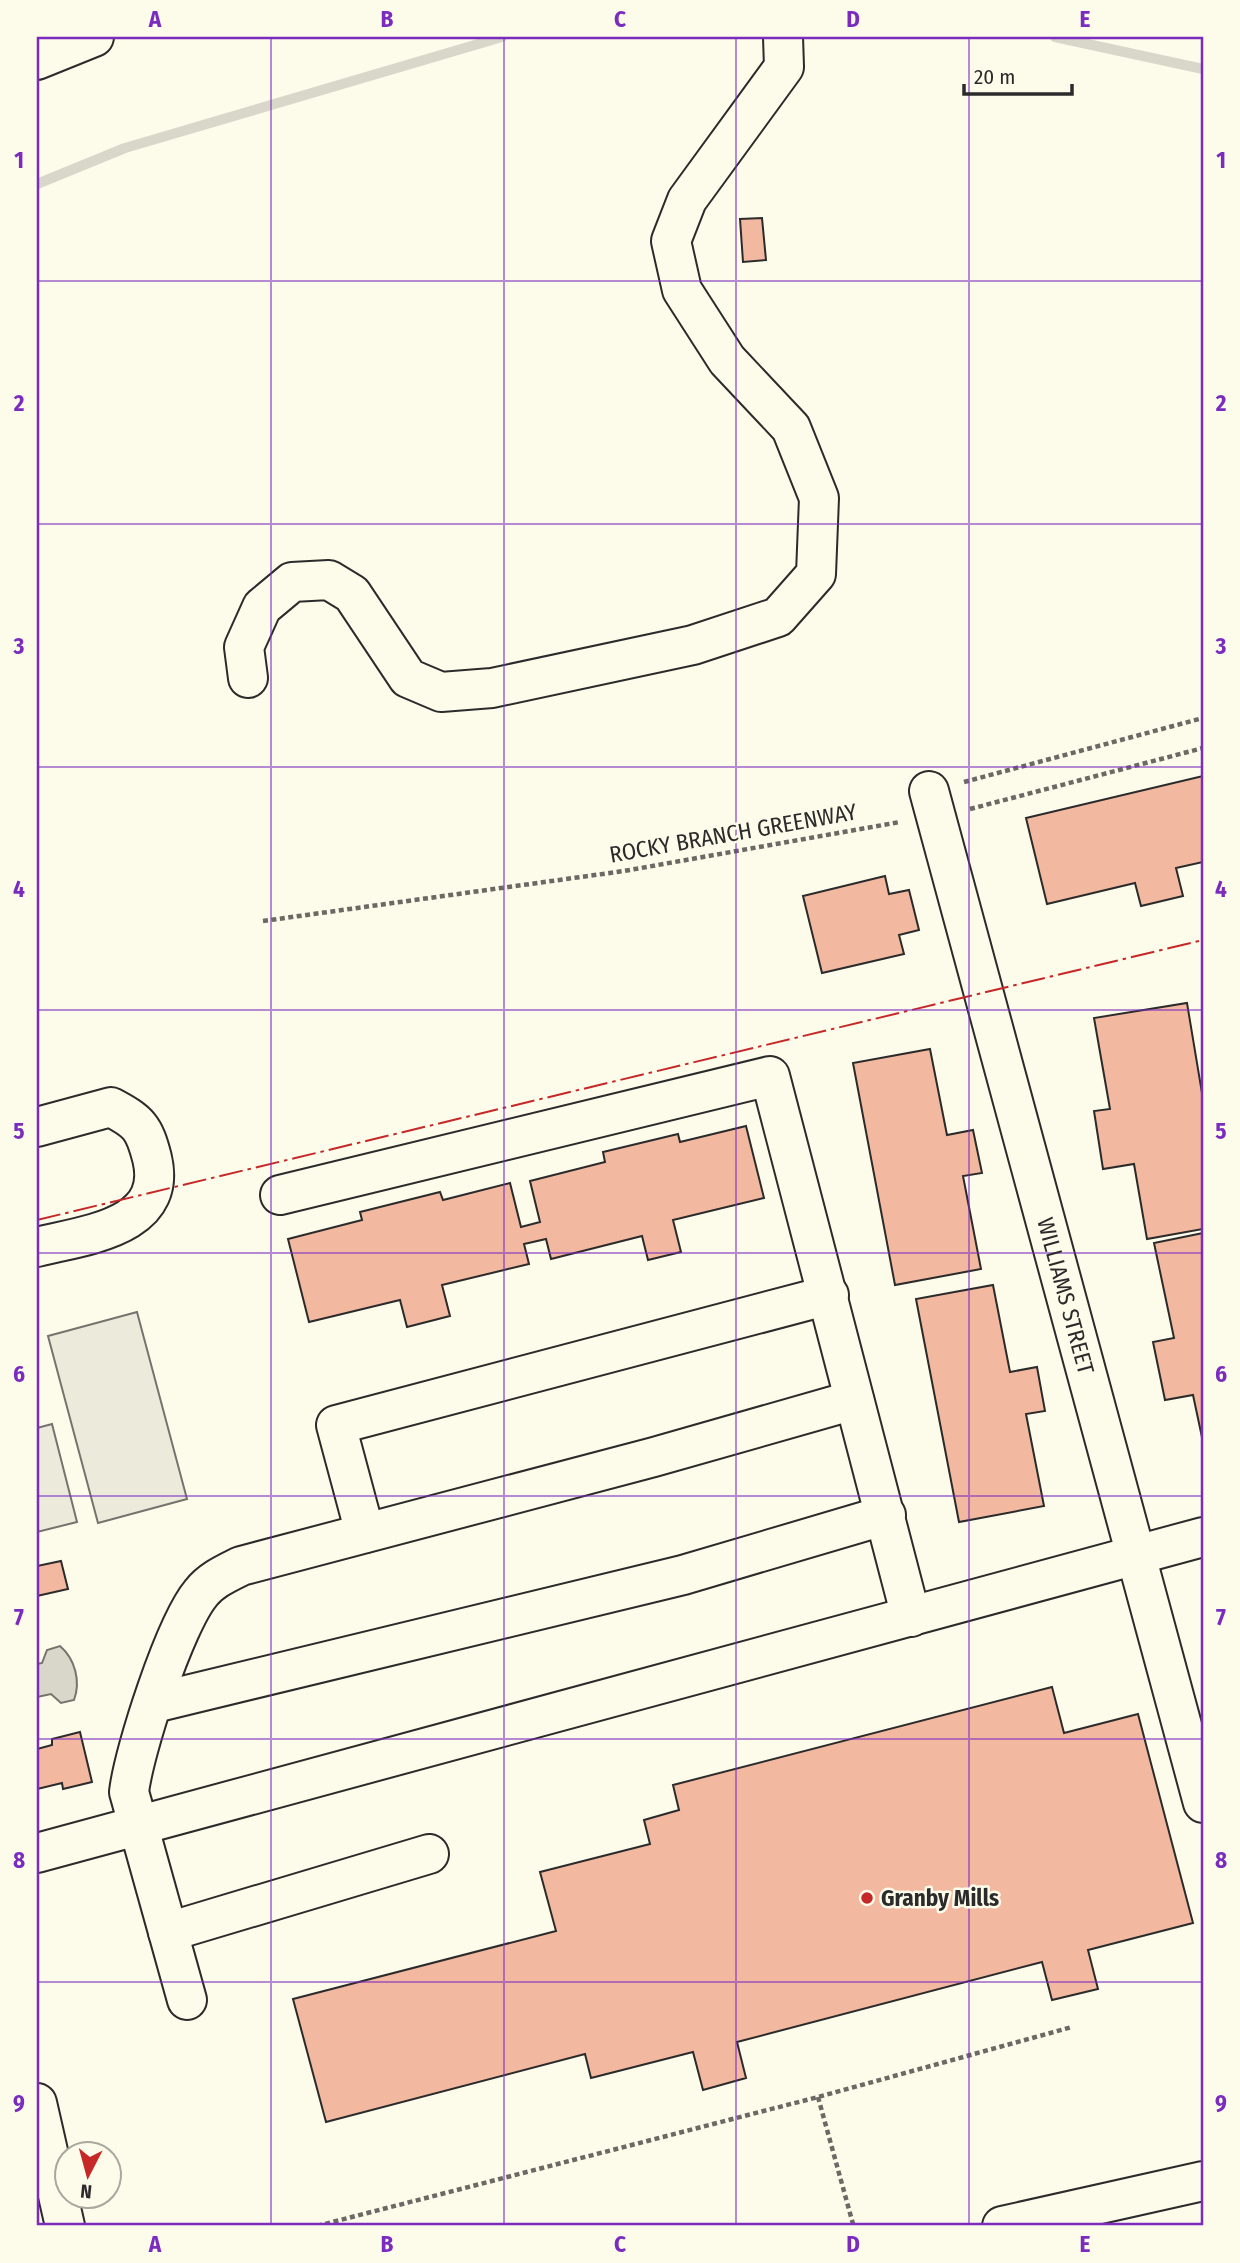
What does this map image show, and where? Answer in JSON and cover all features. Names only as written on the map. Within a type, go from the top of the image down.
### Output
[{"type":"street","points":[[37,60],[94,37]]},
{"type":"street","points":[[248,678],[244,647],[262,607],[292,582],[328,580],[352,594],[408,678],[441,692],[492,688],[614,664],[692,645],[778,617],[816,574],[819,498],[791,428],[727,360],[682,290],[671,241],[687,200],[783,52]]},
{"type":"street","name":"WILLIAMS STREET","points":[[932,803],[1203,1803]]},
{"type":"street","points":[[279,1195],[771,1076],[854,1399],[887,1515],[911,1616]]},
{"type":"street","points":[[37,1127],[111,1107],[137,1121],[147,1138],[154,1169],[149,1198],[141,1210],[119,1226],[37,1247]]},
{"type":"street","points":[[365,1533],[336,1424],[829,1295]]},
{"type":"street","points":[[187,2000],[129,1792],[131,1775],[154,1703],[187,1612],[203,1590],[223,1575],[242,1566],[654,1457],[854,1399]]},
{"type":"street","points":[[154,1703],[683,1575],[887,1515]]},
{"type":"street","points":[[37,1853],[1203,1537]]},
{"type":"street","points":[[168,1932],[429,1854]]},
{"type":"street","points":[[37,2103],[65,2226]]},
{"type":"street","points":[[1002,2226],[1203,2181]]},
{"type":"path","points":[[932,803],[1203,718]]},
{"type":"path","name":"ROCKY BRANCH GREENWAY","points":[[263,921],[624,871],[932,803],[1203,748]]},
{"type":"path","points":[[317,2226],[818,2097],[1072,2026]]},
{"type":"path","points":[[818,2097],[853,2224]]},
{"type":"shaded area","points":[[137,1312],[187,1499],[98,1523],[48,1336]]},
{"type":"shaded area","points":[[52,1424],[77,1522],[37,1532],[37,1428]]},
{"type":"shaded area","points":[[60,1646],[73,1664],[77,1678],[74,1700],[61,1703],[51,1694],[37,1697],[37,1664],[42,1663],[47,1650]]},
{"type":"building","points":[[762,218],[766,260],[743,262],[740,219]]},
{"type":"building","points":[[1203,776],[1203,862],[1176,868],[1183,896],[1141,906],[1135,883],[1047,904],[1026,818]]},
{"type":"building","points":[[885,876],[889,894],[909,890],[919,930],[899,935],[904,954],[822,973],[803,896]]},
{"type":"building","points":[[1187,1003],[1203,1099],[1203,1229],[1147,1239],[1134,1164],[1103,1169],[1094,1111],[1110,1109],[1094,1018]]},
{"type":"building","points":[[930,1049],[947,1135],[973,1130],[982,1173],[963,1176],[981,1269],[895,1285],[853,1063]]},
{"type":"building","points":[[746,1126],[764,1198],[673,1220],[681,1252],[648,1260],[642,1236],[551,1259],[546,1239],[524,1244],[529,1264],[442,1285],[450,1316],[407,1327],[400,1300],[309,1322],[288,1239],[362,1220],[360,1212],[440,1192],[443,1200],[510,1183],[521,1227],[540,1222],[530,1181],[605,1162],[603,1152],[678,1134],[680,1142]]},
{"type":"building","points":[[1203,1233],[1203,1442],[1193,1395],[1165,1400],[1153,1342],[1174,1338],[1154,1243]]},
{"type":"building","points":[[993,1285],[1010,1372],[1037,1367],[1045,1411],[1026,1414],[1044,1506],[959,1522],[916,1299]]},
{"type":"building","points":[[61,1561],[68,1589],[37,1596],[37,1566]]},
{"type":"building","name":"Granby Mills","points":[[1052,1687],[1064,1733],[1138,1714],[1193,1923],[1088,1950],[1098,1989],[1052,2000],[1042,1962],[737,2042],[746,2078],[703,2090],[693,2052],[591,2078],[585,2054],[326,2122],[293,1999],[556,1931],[540,1872],[650,1844],[644,1820],[679,1810],[673,1785]]},
{"type":"building","points":[[80,1732],[92,1782],[63,1789],[62,1783],[37,1789],[37,1749],[52,1745],[52,1739]]},
{"type":"waterway","points":[[37,184],[125,148],[502,37]]},
{"type":"waterway","points":[[1055,37],[1203,69]]},
{"type":"power","points":[[37,1220],[1203,940]]},
{"type":"place","name":"Granby Mills","points":[[867,1898]]}]
